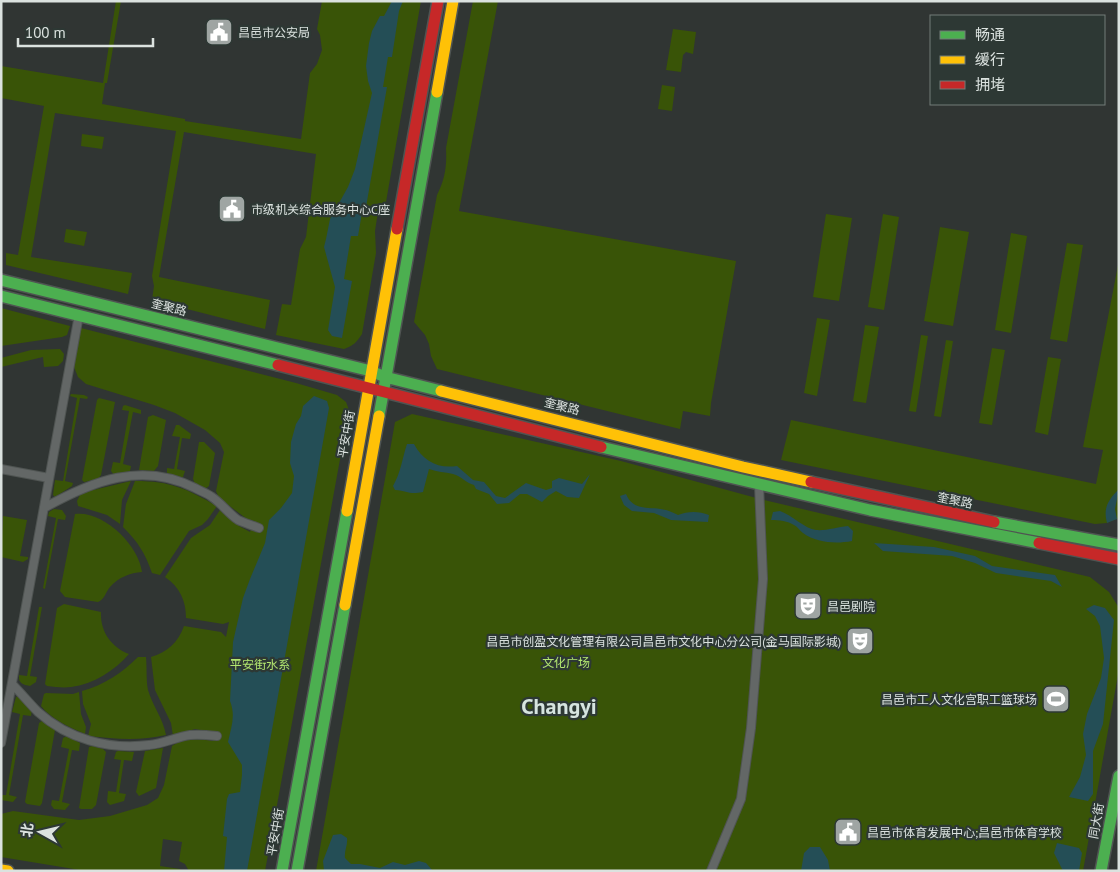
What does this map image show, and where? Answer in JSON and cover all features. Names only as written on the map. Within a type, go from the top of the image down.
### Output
[{"type":"main road","name":"平安中街","points":[[282,871],[438,1]]},
{"type":"main road","points":[[297,871],[453,1]]},
{"type":"main road","name":"奎聚路","points":[[1,280],[371,371],[385,377],[743,467],[957,515],[1119,545]]},
{"type":"main road","points":[[1,296],[369,387],[512,425],[759,485],[870,510],[1119,559]]},
{"type":"main road","name":"同大街","points":[[1101,871],[1119,776]]},
{"type":"main road","points":[[1,870],[8,871]]},
{"type":"street","points":[[1,743],[5,706],[12,684],[79,315]]},
{"type":"street","points":[[1,470],[49,478]]},
{"type":"street","points":[[44,508],[76,490],[106,480],[134,475],[161,476],[187,484],[212,496],[238,520],[259,528]]},
{"type":"street","points":[[711,871],[741,799],[751,728],[763,579],[759,485]]},
{"type":"street","points":[[12,684],[37,711],[54,725],[94,743],[123,747],[150,745],[197,734],[217,736]]},
{"type":"green space","points":[[116,1],[121,1],[102,104],[185,119],[185,121],[301,139],[310,73],[317,64],[322,50],[320,35],[317,29],[322,1],[421,1],[386,202],[377,218],[375,231],[376,253],[362,334],[352,345],[344,349],[276,335],[282,304],[291,305],[300,249],[306,237],[316,154],[184,132],[159,277],[270,300],[265,329],[152,300],[154,286],[152,276],[176,131],[55,113],[31,257],[132,273],[128,294],[6,265],[6,253],[18,255],[44,106],[1,98],[1,66],[103,83]]},
{"type":"green space","points":[[473,1],[498,1],[459,211],[736,261],[710,416],[683,411],[680,429],[437,369],[425,335],[414,322],[437,195],[445,172],[446,148]]},
{"type":"green space","points":[[673,29],[696,32],[693,54],[686,52],[683,55],[681,72],[666,70]]},
{"type":"green space","points":[[662,85],[675,87],[672,111],[658,109]]},
{"type":"green space","points":[[82,134],[104,137],[102,149],[81,146]]},
{"type":"green space","points":[[826,214],[852,218],[839,301],[813,297]]},
{"type":"green space","points":[[883,214],[899,217],[884,310],[868,307]]},
{"type":"green space","points":[[940,227],[969,232],[953,326],[924,321]]},
{"type":"green space","points":[[66,229],[87,232],[84,246],[64,242]]},
{"type":"green space","points":[[1011,233],[1027,236],[1011,333],[995,330]]},
{"type":"green space","points":[[1067,243],[1083,245],[1067,342],[1050,339]]},
{"type":"green space","points":[[1119,260],[1119,518],[1107,523],[1095,524],[781,460],[791,420],[1096,484],[1103,450],[1083,447]]},
{"type":"green space","points":[[1,308],[70,326],[67,335],[1,346]]},
{"type":"green space","points":[[817,318],[830,320],[817,396],[804,393]]},
{"type":"green space","points":[[865,325],[879,327],[866,403],[853,401]]},
{"type":"green space","name":"平安街水系","points":[[81,328],[337,395],[346,402],[349,410],[265,871],[189,871],[185,864],[179,861],[182,842],[163,839],[160,866],[180,869],[181,871],[86,871],[1,857],[1,814],[13,811],[79,820],[110,816],[147,805],[158,798],[164,785],[172,746],[187,740],[213,741],[213,732],[195,729],[173,736],[171,723],[155,690],[151,657],[171,646],[179,637],[184,626],[221,632],[226,637],[229,622],[223,624],[186,618],[185,606],[181,595],[175,585],[165,577],[191,538],[210,525],[220,510],[239,526],[250,532],[254,521],[247,519],[219,498],[216,491],[224,452],[220,443],[205,430],[175,413],[86,384],[78,377],[74,367]]},
{"type":"green space","points":[[921,335],[928,336],[916,412],[909,411]]},
{"type":"green space","points":[[946,340],[953,341],[941,417],[934,416]]},
{"type":"green space","points":[[992,348],[1005,350],[992,425],[979,423]]},
{"type":"green space","points":[[60,349],[64,354],[63,361],[58,366],[44,367],[43,357],[1,367],[1,358],[31,350]]},
{"type":"green space","points":[[1048,357],[1061,359],[1048,435],[1035,432]]},
{"type":"green space","points":[[71,394],[88,397],[87,399],[80,398],[65,481],[73,483],[72,486],[55,497],[53,495],[55,480],[63,481],[77,398],[70,396]]},
{"type":"green space","points":[[99,398],[115,402],[101,475],[98,479],[84,482],[82,480],[97,400]]},
{"type":"green space","points":[[125,405],[141,410],[141,414],[133,412],[123,464],[131,466],[130,471],[114,475],[111,471],[113,462],[120,463],[129,411],[122,410]]},
{"type":"green space","name":"文化广场","points":[[412,414],[621,461],[760,499],[1090,577],[1109,592],[1119,608],[1119,669],[1083,871],[316,871],[395,422]]},
{"type":"green space","points":[[153,415],[166,420],[158,466],[154,471],[139,470],[148,417]]},
{"type":"green space","points":[[176,425],[179,425],[191,434],[190,439],[182,438],[177,469],[185,471],[183,477],[167,474],[167,468],[174,469],[180,437],[172,436]]},
{"type":"green space","points":[[199,442],[204,442],[215,453],[209,486],[205,489],[195,484],[193,479]]},
{"type":"green space","points":[[131,481],[122,500],[120,524],[107,515],[78,506],[77,501],[81,493]]},
{"type":"green space","points":[[135,481],[169,484],[197,495],[217,506],[202,525],[189,531],[160,575],[152,573],[147,559],[123,527],[126,504]]},
{"type":"green space","points":[[54,509],[62,510],[66,516],[65,520],[58,519],[45,589],[43,588],[56,518],[48,516],[49,512]]},
{"type":"green space","points":[[75,514],[86,514],[97,518],[108,523],[118,531],[134,551],[142,572],[121,578],[110,587],[98,602],[65,597],[60,591]]},
{"type":"green space","points":[[3,516],[27,520],[20,556],[28,557],[28,559],[23,562],[1,557]]},
{"type":"green space","points":[[64,604],[101,612],[102,626],[108,638],[117,647],[129,654],[117,666],[96,680],[68,687],[47,686],[45,684],[57,608]]},
{"type":"green space","points":[[39,607],[42,607],[30,676],[37,677],[36,682],[30,686],[20,682],[19,675],[27,676]]},
{"type":"green space","points":[[138,657],[146,657],[148,690],[163,723],[166,735],[127,739],[88,736],[91,724],[83,704],[82,691],[112,678]]},
{"type":"green space","points":[[79,692],[81,714],[86,727],[85,734],[56,719],[41,706],[44,694],[46,693],[73,694]]},
{"type":"green space","points":[[20,696],[32,709],[31,716],[23,715],[9,795],[17,797],[13,802],[1,800],[1,795],[6,795],[20,714],[12,712],[16,697]]},
{"type":"green space","points":[[43,720],[55,730],[40,806],[25,802],[39,723]]},
{"type":"green space","points":[[67,736],[80,743],[79,751],[72,750],[62,802],[70,804],[65,810],[54,809],[51,805],[52,800],[59,801],[69,749],[61,747],[63,738]]},
{"type":"green space","points":[[89,747],[103,749],[106,752],[96,805],[92,809],[81,809],[79,808]]},
{"type":"green space","points":[[163,748],[156,788],[139,796],[136,792],[145,751]]},
{"type":"green space","points":[[118,751],[134,752],[132,761],[124,760],[119,793],[126,794],[124,801],[110,805],[107,802],[108,791],[116,792],[121,760],[114,759]]},
{"type":"water","points":[[392,1],[403,1],[399,11],[392,57],[388,57],[383,87],[387,87],[366,207],[363,207],[358,236],[351,236],[344,279],[352,281],[342,338],[332,336],[328,330],[335,287],[324,247],[330,219],[348,187],[355,169],[372,93],[366,66],[372,31],[380,16],[384,16]]},
{"type":"water","points":[[314,396],[327,401],[329,408],[247,871],[224,871],[227,837],[223,836],[227,799],[229,794],[240,792],[242,775],[242,765],[228,742],[233,717],[230,701],[233,642],[243,598],[265,543],[269,520],[292,493],[294,476],[290,463],[291,442],[303,406]]},
{"type":"water","points":[[407,444],[414,444],[422,455],[437,465],[457,466],[473,480],[484,482],[496,496],[505,498],[526,483],[546,490],[552,488],[552,481],[559,478],[582,484],[590,474],[579,498],[567,497],[556,491],[542,502],[527,494],[520,494],[509,503],[497,504],[489,494],[476,489],[474,485],[459,476],[429,469],[423,492],[415,493],[395,490],[393,486],[400,471]]},
{"type":"water","points":[[1119,489],[1115,509],[1117,519],[1107,523],[1107,504]]},
{"type":"water","points":[[626,494],[633,504],[638,506],[666,510],[678,515],[697,512],[709,515],[708,522],[671,520],[654,513],[632,511],[624,505],[620,496]]},
{"type":"water","points":[[780,511],[807,527],[816,530],[848,526],[853,531],[852,541],[833,542],[814,539],[789,523],[771,520],[773,512]]},
{"type":"water","points":[[874,543],[934,547],[975,556],[992,566],[1055,575],[1062,587],[1051,581],[996,573],[975,563],[952,556],[883,551]]},
{"type":"water","points":[[1094,605],[1105,608],[1114,620],[1103,724],[1093,751],[1093,794],[1088,801],[1069,797],[1080,777],[1086,755],[1083,734],[1087,714],[1101,678],[1104,658],[1100,626],[1095,616],[1086,609]]},
{"type":"water","points":[[341,834],[347,838],[345,858],[351,864],[380,868],[393,862],[405,865],[419,861],[426,863],[433,871],[419,869],[400,871],[395,869],[384,871],[324,871],[323,861],[333,835]]},
{"type":"water","points":[[1057,843],[1079,848],[1082,853],[1079,871],[1063,871],[1054,853]]},
{"type":"water","points":[[810,847],[820,847],[828,860],[830,871],[801,871],[804,853]]},
{"type":"traffic: fast","points":[[379,416],[437,92]]},
{"type":"traffic: fast","points":[[1,280],[371,371],[385,377],[441,391]]},
{"type":"traffic: fast","points":[[1,296],[278,365]]},
{"type":"traffic: fast","points":[[601,447],[870,510],[1039,543]]},
{"type":"traffic: fast","points":[[282,871],[347,511]]},
{"type":"traffic: fast","points":[[994,522],[1119,545]]},
{"type":"traffic: fast","points":[[297,871],[345,605]]},
{"type":"traffic: fast","points":[[1101,871],[1119,776]]},
{"type":"traffic: slow","points":[[437,92],[453,1]]},
{"type":"traffic: slow","points":[[347,511],[397,229]]},
{"type":"traffic: slow","points":[[441,391],[743,467],[811,482]]},
{"type":"traffic: slow","points":[[345,605],[379,416]]},
{"type":"traffic: slow","points":[[1,870],[8,871]]},
{"type":"traffic: jam","points":[[397,229],[438,1]]},
{"type":"traffic: jam","points":[[278,365],[601,447]]},
{"type":"traffic: jam","points":[[811,482],[994,522]]},
{"type":"traffic: jam","points":[[1039,543],[1119,559]]},
{"type":"place","name":"昌邑市公安局","points":[[219,32]]},
{"type":"place","name":"市级机关综合服务中心C座","points":[[232,209]]},
{"type":"place","name":"昌邑剧院","points":[[808,606]]},
{"type":"place","name":"昌邑市创盈文化管理有限公司昌邑市文化中心分公司(金马国际影城)","points":[[860,641]]},
{"type":"place","name":"昌邑市工人文化宫职工篮球场","points":[[1056,699]]},
{"type":"place","name":"昌邑市体育发展中心;昌邑市体育学校","points":[[848,832]]},
{"type":"district","name":"Changyi","points":[[559,706]]}]
